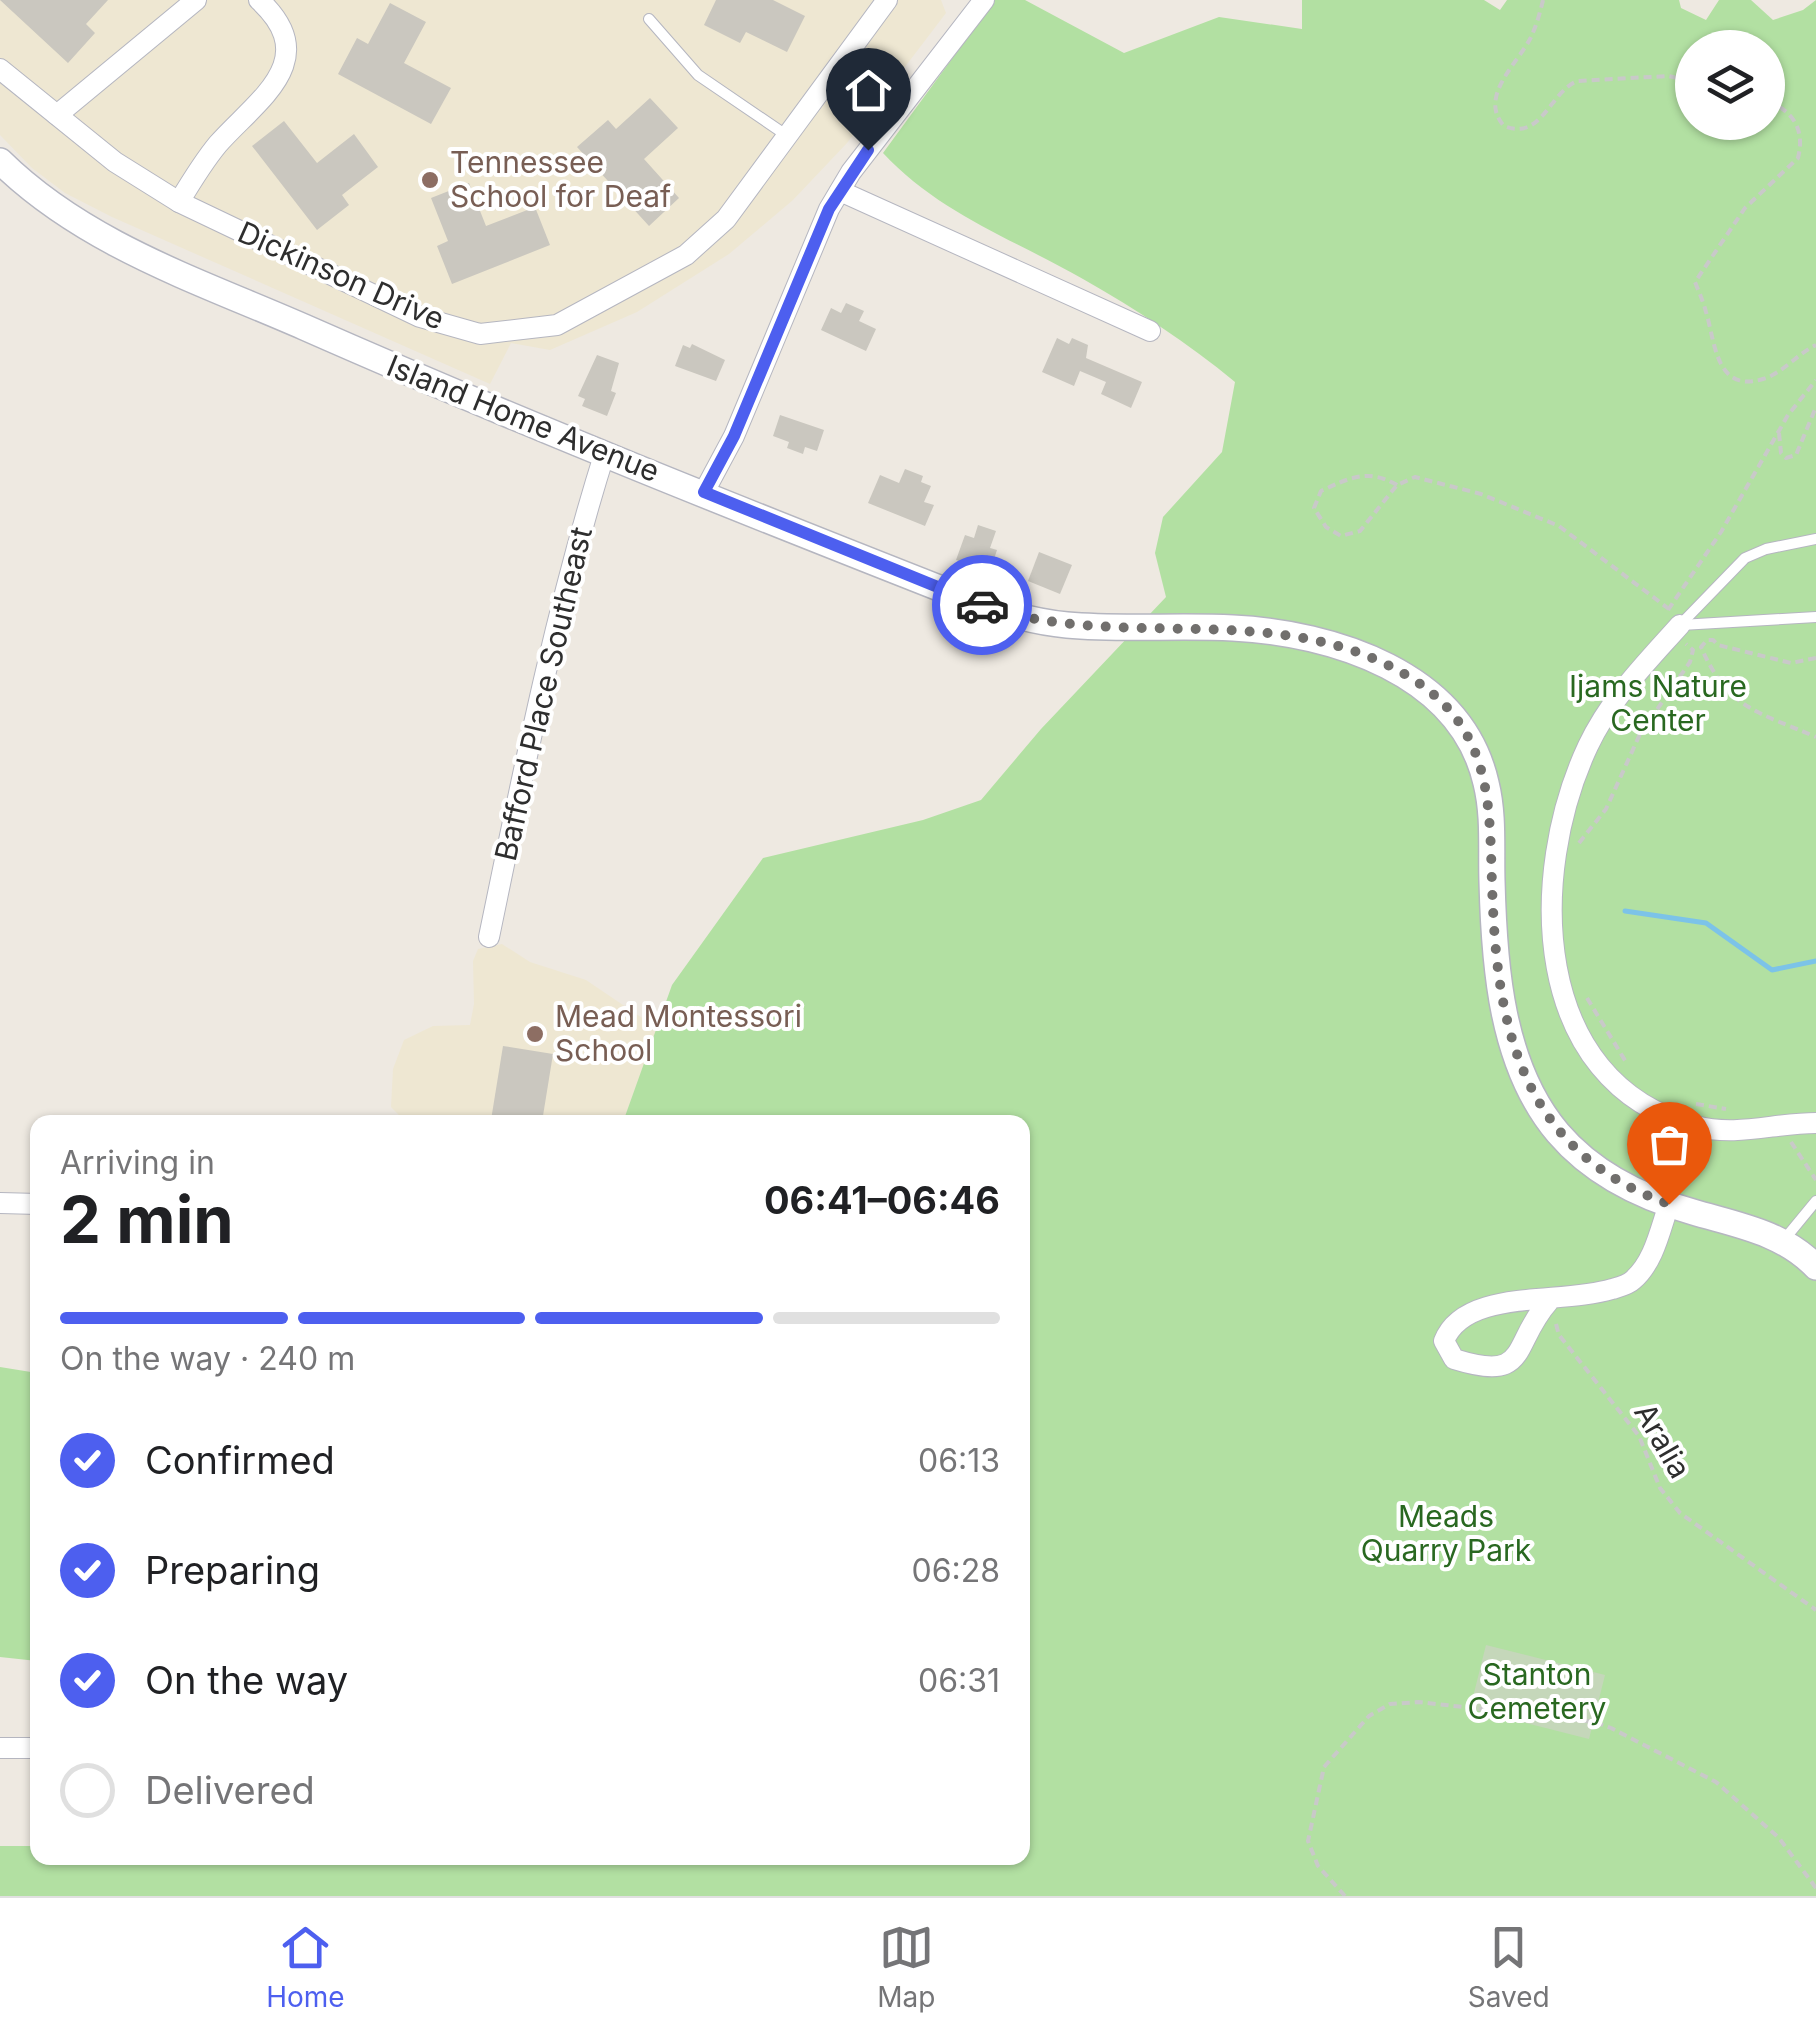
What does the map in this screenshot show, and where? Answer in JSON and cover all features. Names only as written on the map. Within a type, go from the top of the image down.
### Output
[{"type":"street","points":[[57,115],[196,0]]},
{"type":"street","points":[[179,202],[215,148],[281,77],[285,56],[279,26],[274,14],[259,0]]},
{"type":"street","name":"Dickinson Drive","points":[[0,68],[115,162],[179,202],[420,318],[480,334],[557,325],[686,256],[726,219],[888,0]]},
{"type":"street","points":[[704,492],[734,436],[840,191],[984,0]]},
{"type":"street","name":"Island Home Avenue","points":[[0,161],[42,199],[112,242],[354,349],[1018,617],[1089,627],[1236,628],[1278,633],[1349,651],[1396,670],[1424,687],[1471,740],[1485,777],[1500,982],[1512,1042],[1530,1090],[1559,1134],[1584,1158],[1624,1185],[1783,1242],[1816,1266]]},
{"type":"street","points":[[840,191],[1150,331]]},
{"type":"street","name":"Bafford Place Southeast","points":[[488,936],[542,676],[570,561],[604,452]]},
{"type":"street","points":[[1674,622],[1613,702],[1578,768],[1560,837],[1554,880],[1552,946],[1556,980],[1567,1012],[1587,1048],[1612,1078],[1642,1103],[1678,1120],[1736,1132],[1816,1123]]},
{"type":"street","points":[[0,1203],[30,1204]]},
{"type":"street","points":[[1549,1300],[1536,1316],[1521,1349],[1508,1363],[1489,1370],[1454,1359],[1444,1342],[1451,1323],[1470,1310],[1509,1302],[1549,1300],[1631,1282],[1651,1258],[1669,1204]]},
{"type":"street","points":[[0,1748],[30,1748]]},
{"type":"lane","points":[[649,19],[698,74],[786,135]]},
{"type":"lane","points":[[1674,622],[1746,558],[1766,548],[1816,539]]},
{"type":"lane","points":[[1674,622],[1816,617]]},
{"type":"lane","points":[[1783,1242],[1798,1218],[1816,1201]]},
{"type":"path","points":[[1543,0],[1528,43],[1500,87],[1495,106],[1504,126],[1520,129],[1535,123],[1562,90],[1577,82],[1675,77]]},
{"type":"path","points":[[1785,111],[1798,124],[1798,158],[1735,220],[1695,282],[1707,314],[1715,356],[1726,372],[1748,381],[1762,379],[1816,344]]},
{"type":"path","points":[[1674,622],[1748,480],[1816,380]]},
{"type":"path","points":[[1779,433],[1781,453],[1786,458],[1796,455],[1816,408]]},
{"type":"path","points":[[1397,485],[1383,477],[1360,474],[1321,491],[1314,508],[1326,527],[1342,536],[1360,531],[1397,485],[1414,476],[1520,508],[1560,526],[1674,622],[1693,650],[1690,662],[1640,734],[1600,818],[1577,847]]},
{"type":"path","points":[[1693,650],[1713,640],[1718,645],[1792,663],[1816,658]]},
{"type":"path","points":[[1701,646],[1716,680],[1747,707],[1816,737]]},
{"type":"path","points":[[1580,986],[1627,1063]]},
{"type":"path","points":[[1684,1102],[1738,1111]]},
{"type":"path","points":[[1775,1127],[1787,1136],[1816,1180]]},
{"type":"path","name":"Aralia","points":[[1549,1300],[1559,1335],[1639,1436],[1660,1488],[1680,1512],[1816,1610]]},
{"type":"path","points":[[1346,1896],[1318,1866],[1308,1842],[1324,1767],[1370,1716],[1390,1704],[1419,1702],[1595,1722],[1611,1728],[1716,1782],[1778,1838],[1816,1888]]},
{"type":"shaded area","name":"Tennessee School for Deaf","points":[[0,0],[941,0],[946,13],[847,143],[793,200],[729,254],[637,312],[550,350],[511,343],[490,384],[112,217],[65,193],[32,168],[0,135]]},
{"type":"shaded area","name":"Mead Montessori School","points":[[502,944],[530,962],[586,980],[657,1028],[626,1115],[399,1115],[391,1107],[393,1069],[404,1040],[433,1026],[470,1025],[474,1004],[473,961],[478,949]]},
{"type":"green space","points":[[995,0],[1025,0],[1124,53],[1219,17],[1302,29],[1302,0],[1484,0],[1500,10],[1507,0],[1679,0],[1681,8],[1706,20],[1719,0],[1751,0],[1773,20],[1803,10],[1816,0],[1816,1896],[0,1896],[0,1846],[30,1846],[30,1865],[1030,1865],[1030,1115],[626,1115],[672,985],[763,858],[923,820],[981,800],[1041,729],[1166,597],[1155,553],[1163,517],[1222,452],[1235,382],[1122,302],[928,193],[883,153]]},
{"type":"green space","points":[[0,1367],[30,1372],[30,1660],[0,1657]]},
{"type":"green space","name":"Stanton Cemetery","points":[[1486,1645],[1605,1675],[1589,1739],[1470,1709]]},
{"type":"building","points":[[0,0],[108,0],[86,24],[95,33],[68,63]]},
{"type":"building","points":[[716,0],[773,0],[805,16],[787,52],[746,32],[740,43],[704,25]]},
{"type":"building","points":[[390,3],[426,22],[404,63],[451,88],[431,124],[338,74],[357,38],[368,44]]},
{"type":"building","points":[[650,98],[678,128],[644,159],[679,198],[649,226],[577,147],[608,120],[616,129]]},
{"type":"building","points":[[284,121],[317,163],[354,134],[378,167],[342,195],[349,205],[317,230],[252,146]]},
{"type":"building","points":[[469,183],[486,226],[535,207],[550,245],[452,284],[437,246],[448,241],[431,198]]},
{"type":"building","points":[[846,303],[864,311],[859,321],[876,329],[866,351],[821,330],[831,308],[841,313]]},
{"type":"building","points":[[1057,338],[1069,344],[1072,338],[1088,345],[1086,358],[1142,382],[1131,408],[1101,394],[1106,382],[1080,371],[1074,386],[1042,372]]},
{"type":"building","points":[[692,344],[725,360],[716,381],[675,366],[683,345],[690,348]]},
{"type":"building","points":[[597,355],[619,363],[611,391],[616,393],[607,416],[582,406],[585,399],[578,396]]},
{"type":"building","points":[[780,415],[824,430],[817,451],[805,447],[803,454],[787,448],[789,442],[773,436]]},
{"type":"building","points":[[905,469],[923,476],[921,482],[931,486],[924,502],[934,505],[925,526],[868,503],[880,475],[899,483]]},
{"type":"building","points":[[978,525],[996,531],[990,548],[997,550],[990,571],[956,560],[965,535],[974,538]]},
{"type":"building","points":[[1039,552],[1072,565],[1060,594],[1028,581]]},
{"type":"building","points":[[503,1046],[553,1054],[543,1115],[492,1115]]},
{"type":"waterway","points":[[1625,911],[1706,923],[1772,970],[1816,961]]},
{"type":"way so far","points":[[982,605],[1018,617],[1064,625],[1236,628],[1300,637],[1380,662],[1411,678],[1438,699],[1471,740],[1485,777],[1492,826],[1493,912],[1500,982],[1512,1042],[1530,1090],[1559,1134],[1601,1172],[1669,1204]]},
{"type":"place","name":"Tennessee School for Deaf","points":[[430,180]]},
{"type":"place","name":"Mead Montessori School","points":[[535,1034]]},
{"type":"route","points":[[868,150],[829,209],[734,436],[704,492],[982,605]]},
{"type":"park label","name":"Ijams Nature Center","points":[[1658,704]]},
{"type":"park label","name":"Meads Quarry Park","points":[[1446,1534]]}]
